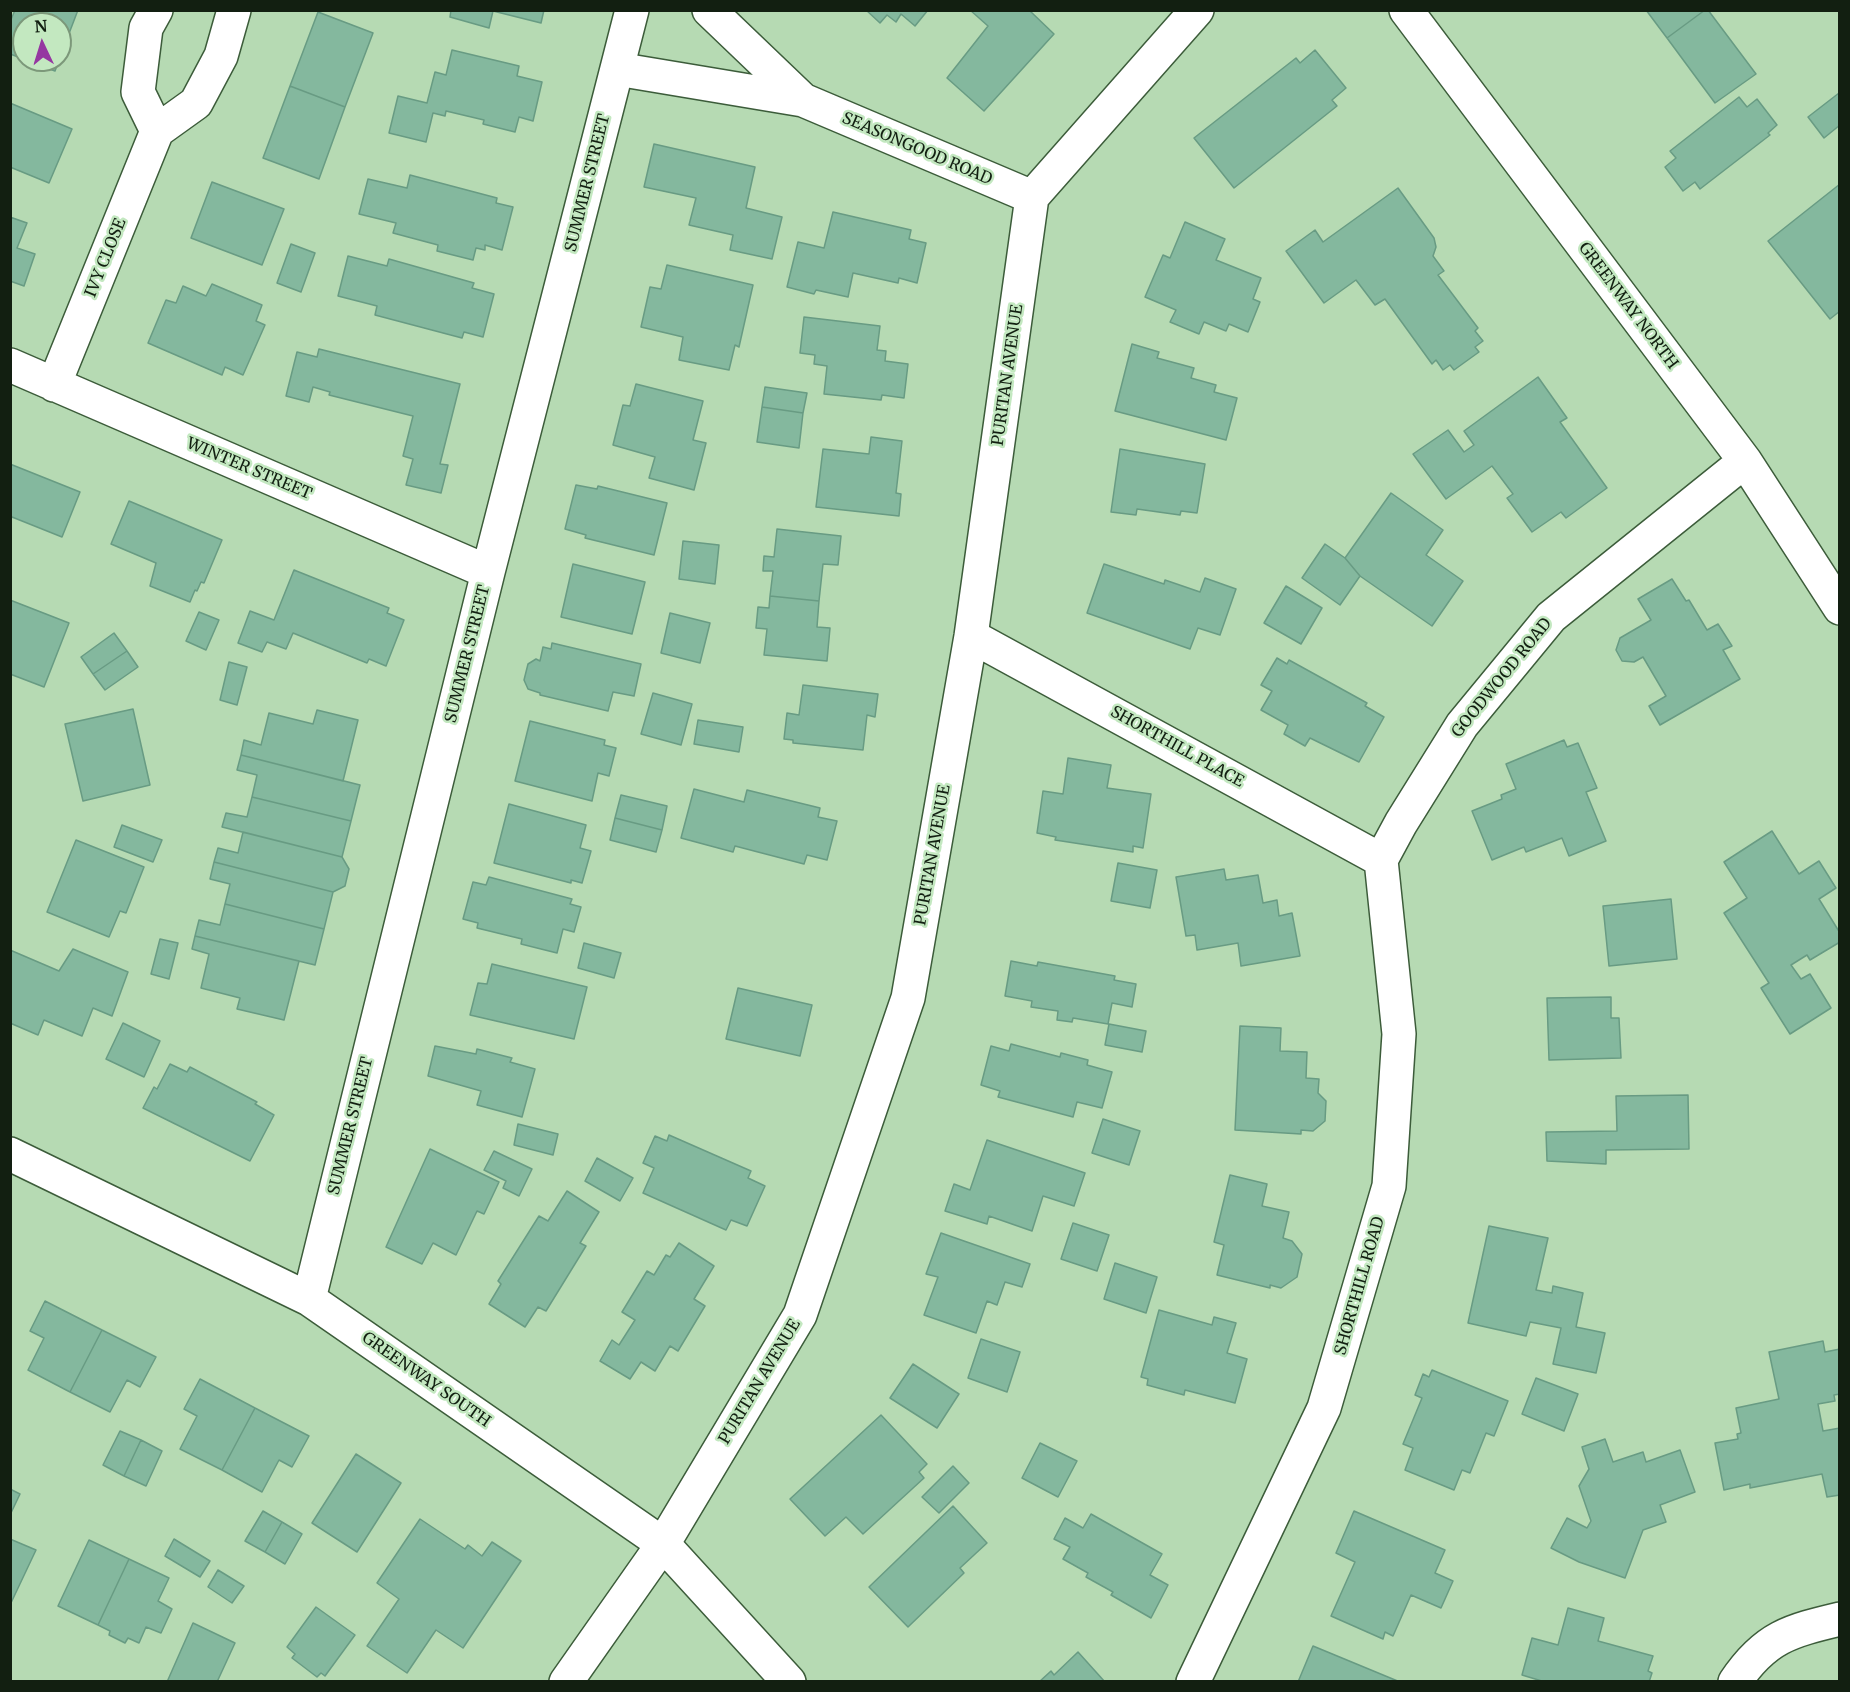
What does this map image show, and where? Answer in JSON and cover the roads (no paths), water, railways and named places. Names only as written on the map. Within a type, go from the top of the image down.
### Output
[{"type":"street","points":[[156,10],[146,28],[138,92],[157,131],[196,103],[221,56],[234,10]]},
{"type":"street","name":"SUMMER STREET","points":[[309,1299],[488,572],[632,10]]},
{"type":"street","name":"SEASONGOOD ROAD","points":[[709,10],[802,100]]},
{"type":"street","points":[[1032,197],[1197,10]]},
{"type":"street","name":"GREENWAY NORTH","points":[[1406,10],[1745,461],[1839,608]]},
{"type":"street","name":"SEASONGOOD ROAD","points":[[617,69],[802,100],[1032,197]]},
{"type":"street","name":"IVY CLOSE","points":[[54,385],[157,131]]},
{"type":"street","name":"PURITAN AVENUE","points":[[567,1682],[663,1544],[800,1315],[908,998],[971,636],[1032,197]]},
{"type":"street","name":"WINTER STREET","points":[[10,365],[488,572]]},
{"type":"street","name":"GOODWOOD ROAD","points":[[1381,860],[1401,823],[1462,725],[1551,617],[1745,461]]},
{"type":"street","name":"SHORTHILL PLACE","points":[[971,636],[1381,860]]},
{"type":"street","name":"SHORTHILL ROAD","points":[[1193,1682],[1324,1408],[1389,1186],[1399,1035],[1381,860]]},
{"type":"street","name":"GREENWAY SOUTH","points":[[10,1154],[309,1299],[663,1544],[789,1682]]},
{"type":"street","points":[[1735,1682],[1750,1658],[1769,1643],[1788,1634],[1839,1619]]}]
